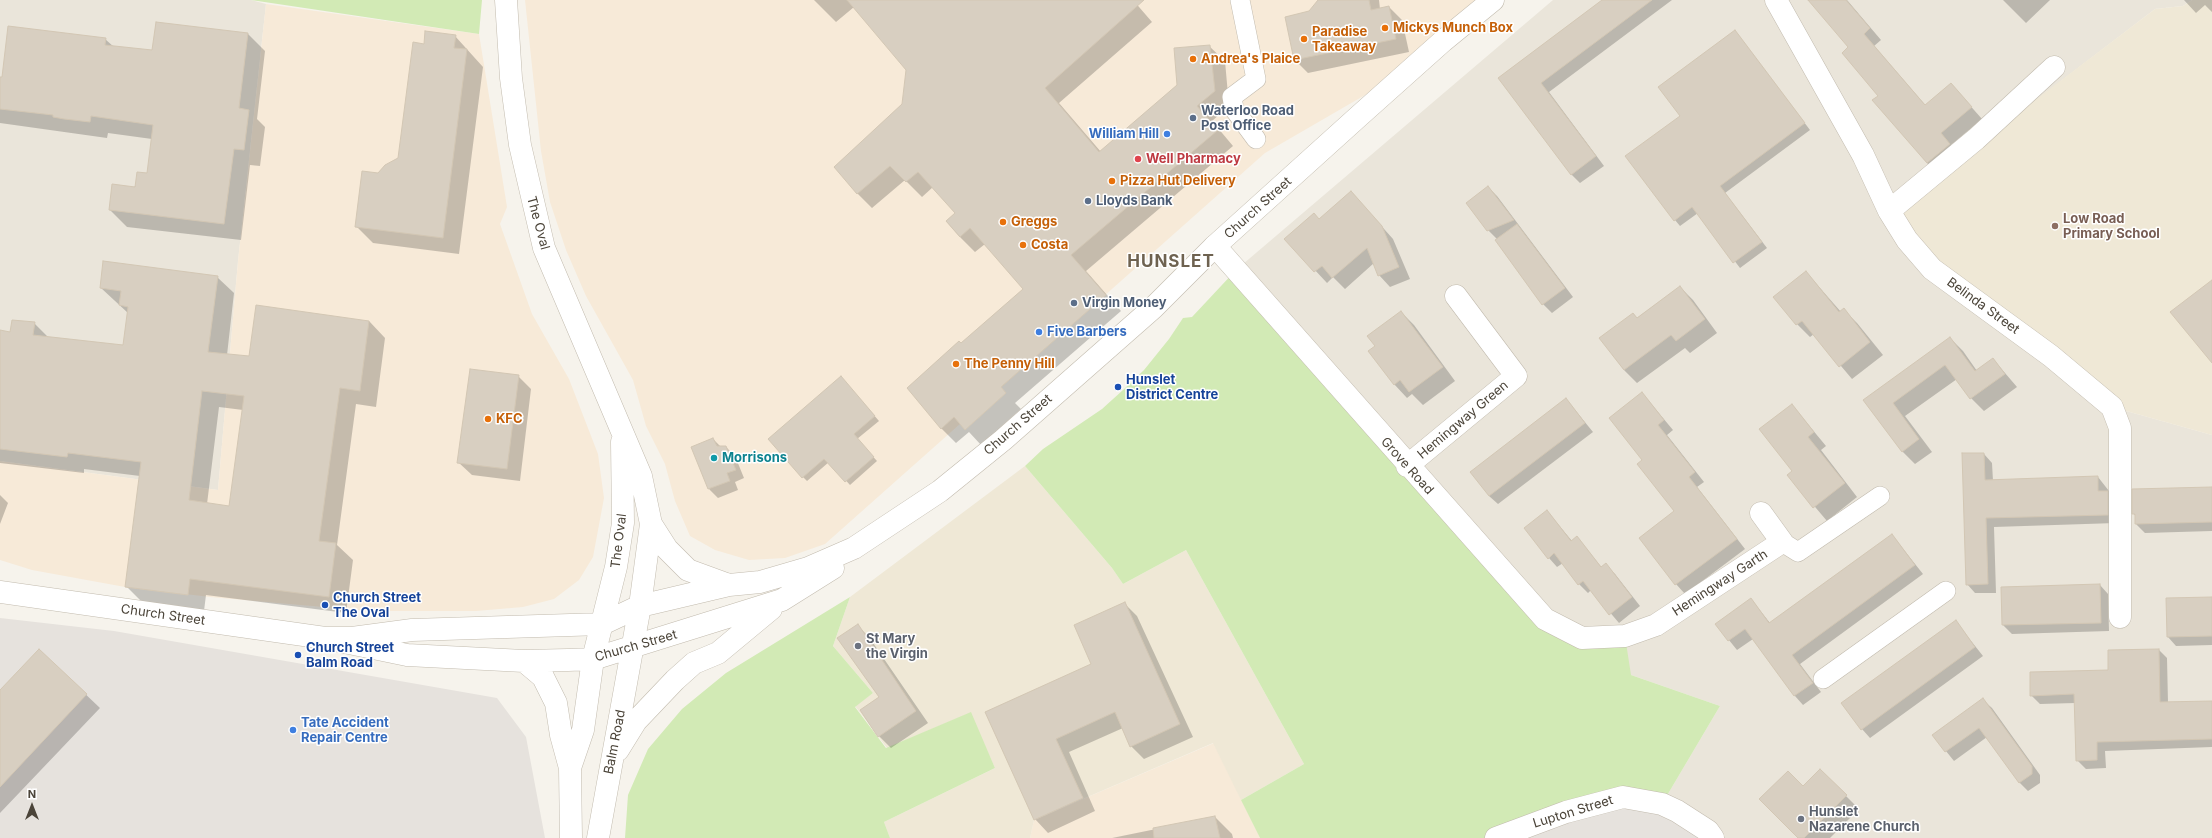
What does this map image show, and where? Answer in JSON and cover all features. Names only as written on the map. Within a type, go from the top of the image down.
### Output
[{"type":"street","name":"The Oval","points":[[506,0],[512,86],[520,145],[544,248],[641,476],[651,524],[640,606]]},
{"type":"street","points":[[1240,0],[1256,78],[1232,98],[1234,109],[1256,139]]},
{"type":"street","name":"Church Street","points":[[325,638],[352,638],[412,630],[602,624],[640,606],[729,584],[760,582],[808,568],[854,548],[940,491],[1003,440],[1153,308],[1215,246],[1443,41],[1493,0]]},
{"type":"street","name":"Belinda Street","points":[[1776,0],[1863,155],[1889,211],[1907,240],[1932,269],[2050,356],[2112,407],[2120,428],[2120,617]]},
{"type":"street","points":[[1889,211],[1976,139],[2054,67]]},
{"type":"street","name":"Grove Road","points":[[1215,246],[1407,466],[1545,619],[1582,638],[1625,636]]},
{"type":"street","name":"Hemingway Green","points":[[1407,466],[1516,376],[1456,296]]},
{"type":"street","name":"The Oval","points":[[592,659],[616,567],[623,523],[622,433]]},
{"type":"street","points":[[1782,542],[1798,552],[1880,496]]},
{"type":"street","name":"Hemingway Garth","points":[[1625,636],[1656,625],[1782,542],[1761,514]]},
{"type":"street","points":[[651,524],[667,549],[688,570],[729,584]]},
{"type":"street","name":"Church Street","points":[[0,592],[325,638],[407,655],[524,661],[592,659],[782,600],[846,558],[854,548]]},
{"type":"street","points":[[1823,679],[1946,591]]},
{"type":"street","points":[[611,761],[636,722],[675,680],[694,663],[718,653],[782,600]]},
{"type":"street","name":"Balm Road","points":[[598,838],[640,606]]},
{"type":"street","points":[[570,768],[583,730],[592,659]]},
{"type":"street","points":[[524,661],[543,677],[556,703],[561,735],[570,768],[571,838]]},
{"type":"street","name":"Lupton Street","points":[[1496,838],[1566,812],[1623,797],[1662,804],[1677,811],[1708,831],[1713,838]]},
{"type":"shaded area","points":[[0,0],[251,0],[266,4],[238,261],[218,490],[0,461]]},
{"type":"shaded area","points":[[525,0],[1483,0],[1372,91],[1265,153],[825,544],[785,558],[749,560],[715,550],[690,536],[675,501],[665,464],[646,426],[633,380],[586,296],[566,250],[550,202],[541,151]]},
{"type":"shaded area","points":[[1553,0],[2192,0],[2183,6],[2155,9],[2061,81],[2112,407],[2212,435],[2212,838],[1713,838],[1662,804],[1720,706],[1631,675],[1545,619],[1236,270]]},
{"type":"shaded area","name":"Low Road Primary School","points":[[2192,0],[2212,0],[2212,435],[2112,407],[1949,282],[1889,211],[2155,9],[2183,6]]},
{"type":"shaded area","points":[[266,4],[479,34],[507,207],[500,224],[532,314],[569,379],[598,454],[604,498],[593,557],[579,580],[554,599],[523,607],[476,611],[368,611],[210,597],[125,587],[32,570],[0,560],[0,461],[218,490],[238,261]]},
{"type":"shaded area","points":[[1025,466],[1112,568],[1123,584],[1186,550],[1304,764],[1241,800],[1213,743],[1034,820],[1030,838],[890,838],[884,822],[995,768],[970,713],[887,748],[855,706],[873,693],[833,646],[850,597]]},
{"type":"shaded area","name":"Tate Accident Repair Centre","points":[[0,618],[114,631],[497,698],[526,737],[545,838],[0,838]]},
{"type":"shaded area","points":[[1214,743],[1260,838],[1030,838],[1034,820]]},
{"type":"shaded area","points":[[1623,797],[1713,838],[1496,838]]},
{"type":"green space","points":[[251,0],[482,0],[479,34]]},
{"type":"green space","points":[[1236,270],[1545,619],[1625,636],[1631,675],[1720,706],[1662,804],[1623,797],[1496,838],[1260,838],[1241,800],[1304,764],[1186,550],[1123,584],[1112,568],[1025,466],[1043,449],[1102,409],[1123,390],[1144,370],[1169,339],[1183,318],[1192,317]]},
{"type":"green space","points":[[850,597],[833,646],[873,693],[855,707],[886,748],[971,712],[995,768],[884,822],[890,838],[625,838],[628,795],[648,749],[682,709],[726,673]]},
{"type":"building","points":[[847,0],[1144,0],[1045,88],[1099,152],[1177,85],[1174,48],[1210,45],[1215,91],[1197,106],[1218,130],[1071,255],[1106,295],[1001,387],[1006,393],[965,430],[954,417],[941,429],[907,388],[959,341],[961,343],[1023,289],[970,228],[960,237],[946,221],[955,213],[918,172],[906,182],[890,166],[857,194],[834,167],[902,104],[906,70]]},
{"type":"building","points":[[1318,0],[1369,0],[1371,10],[1389,6],[1396,39],[1294,60],[1285,17],[1309,11]]},
{"type":"building","points":[[1602,0],[1652,0],[1541,83],[1596,156],[1571,175],[1498,78]]},
{"type":"building","points":[[1808,0],[1846,0],[1870,28],[1864,34],[1925,105],[1951,83],[1972,107],[1941,133],[1950,144],[1927,163],[1872,100],[1878,96],[1842,53],[1848,47]]},
{"type":"building","points":[[156,22],[248,33],[239,108],[249,110],[244,150],[234,149],[224,224],[109,210],[112,184],[135,187],[137,172],[147,173],[153,125],[91,116],[90,122],[53,117],[53,115],[0,109],[0,77],[2,77],[8,26],[106,38],[105,45],[152,50]]},
{"type":"building","points":[[1735,30],[1805,123],[1720,186],[1762,242],[1733,263],[1692,207],[1674,221],[1625,156],[1680,116],[1658,87]]},
{"type":"building","points":[[425,31],[456,35],[454,48],[467,49],[443,238],[355,227],[362,171],[378,173],[385,165],[398,158],[413,42],[424,44]]},
{"type":"building","points":[[1488,186],[1514,220],[1487,231],[1466,203]]},
{"type":"building","points":[[1351,191],[1382,226],[1399,267],[1378,276],[1367,248],[1332,278],[1322,266],[1314,272],[1284,239],[1314,213],[1319,219]]},
{"type":"building","points":[[1517,224],[1565,288],[1542,305],[1495,240]]},
{"type":"building","points":[[103,261],[218,276],[208,352],[249,356],[256,305],[369,321],[360,391],[340,388],[319,541],[336,543],[329,597],[190,579],[188,595],[125,587],[141,462],[68,453],[67,457],[0,449],[0,330],[10,332],[12,320],[35,322],[33,335],[123,345],[128,307],[119,305],[121,291],[100,288]],"holes":[[[202,391],[244,396],[229,506],[189,500]]]},
{"type":"building","points":[[1806,271],[1839,312],[1844,308],[1870,342],[1839,367],[1802,321],[1796,325],[1773,297]]},
{"type":"building","points":[[2212,280],[2212,363],[2170,312]]},
{"type":"building","points":[[1680,286],[1705,319],[1676,341],[1671,335],[1624,370],[1599,338],[1633,313],[1637,318]]},
{"type":"building","points":[[1401,311],[1443,367],[1409,392],[1400,380],[1394,385],[1368,351],[1375,346],[1367,336]]},
{"type":"building","points":[[1950,337],[1975,371],[1993,358],[2005,374],[1970,399],[1945,365],[1893,403],[1919,439],[1902,452],[1863,400]]},
{"type":"building","name":"KFC","points":[[470,369],[519,375],[507,469],[457,463]]},
{"type":"building","name":"Morrisons","points":[[841,376],[875,416],[854,434],[874,457],[845,482],[824,459],[802,478],[768,439]]},
{"type":"building","points":[[1642,392],[1664,420],[1658,425],[1695,472],[1689,477],[1737,539],[1675,585],[1639,538],[1674,511],[1637,464],[1642,460],[1609,418]]},
{"type":"building","points":[[1566,398],[1585,423],[1489,496],[1470,472]]},
{"type":"building","points":[[1792,404],[1814,432],[1808,437],[1845,483],[1813,508],[1787,475],[1792,471],[1759,429]]},
{"type":"building","name":"Morrisons","points":[[713,438],[717,446],[726,446],[736,470],[727,473],[730,481],[708,489],[691,447]]},
{"type":"building","points":[[1962,453],[1984,453],[1985,480],[2098,476],[2098,491],[2108,491],[2108,515],[1986,518],[1988,584],[1966,585]]},
{"type":"building","points":[[2212,487],[2212,522],[2135,524],[2135,514],[2132,514],[2132,489]]},
{"type":"building","points":[[1547,510],[1571,541],[1577,536],[1601,567],[1606,563],[1632,597],[1609,615],[1583,581],[1578,585],[1554,553],[1548,559],[1524,528]]},
{"type":"building","points":[[1892,534],[1915,565],[1792,655],[1813,683],[1794,696],[1745,629],[1728,641],[1715,624],[1751,598],[1769,623]]},
{"type":"building","points":[[2100,584],[2101,623],[2002,625],[2001,587]]},
{"type":"building","points":[[2212,597],[2212,636],[2167,637],[2166,598]]},
{"type":"building","points":[[1125,602],[1180,724],[1130,747],[1115,712],[1056,739],[1083,798],[1034,820],[985,712],[1091,664],[1074,625]]},
{"type":"building","points":[[1956,620],[1975,647],[1861,730],[1841,703]]},
{"type":"building","points":[[858,624],[916,711],[878,737],[860,710],[879,697],[837,638]]},
{"type":"building","points":[[39,649],[87,694],[0,787],[0,690]]},
{"type":"building","points":[[2159,649],[2160,702],[2212,701],[2212,739],[2097,742],[2097,760],[2076,761],[2074,694],[2030,696],[2030,672],[2108,670],[2108,650]]},
{"type":"building","points":[[1983,698],[2032,766],[2032,774],[2019,783],[1979,728],[1945,752],[1932,735]]},
{"type":"building","name":"Hunslet Nazarene Church","points":[[1820,769],[1847,795],[1804,838],[1798,838],[1759,799],[1788,771],[1803,786]]},
{"type":"building","points":[[1215,816],[1220,838],[1154,838],[1153,828]]},
{"type":"place","name":"Mickys Munch Box","points":[[1385,28]]},
{"type":"place","name":"Paradise Takeaway","points":[[1304,39]]},
{"type":"place","name":"Andrea's Plaice","points":[[1193,59]]},
{"type":"place","name":"Waterloo Road Post Office","points":[[1193,118]]},
{"type":"place","name":"William Hill","points":[[1167,134]]},
{"type":"place","name":"Well Pharmacy","points":[[1138,159]]},
{"type":"place","name":"Pizza Hut Delivery","points":[[1112,181]]},
{"type":"place","name":"Lloyds Bank","points":[[1088,201]]},
{"type":"place","name":"Greggs","points":[[1003,222]]},
{"type":"place","name":"Low Road Primary School","points":[[2055,226]]},
{"type":"place","name":"Costa","points":[[1023,245]]},
{"type":"place","name":"Virgin Money","points":[[1074,303]]},
{"type":"place","name":"Five Barbers","points":[[1039,332]]},
{"type":"place","name":"The Penny Hill","points":[[956,364]]},
{"type":"place","name":"Hunslet District Centre","points":[[1118,387]]},
{"type":"place","name":"KFC","points":[[488,419]]},
{"type":"place","name":"Morrisons","points":[[714,458]]},
{"type":"place","name":"Church Street The Oval","points":[[325,605]]},
{"type":"place","name":"St Mary the Virgin","points":[[858,646]]},
{"type":"place","name":"Church Street Balm Road","points":[[298,655]]},
{"type":"place","name":"Tate Accident Repair Centre","points":[[293,730]]},
{"type":"place","name":"Hunslet Nazarene Church","points":[[1801,819]]},
{"type":"district","name":"HUNSLET","points":[[1171,262]]}]
